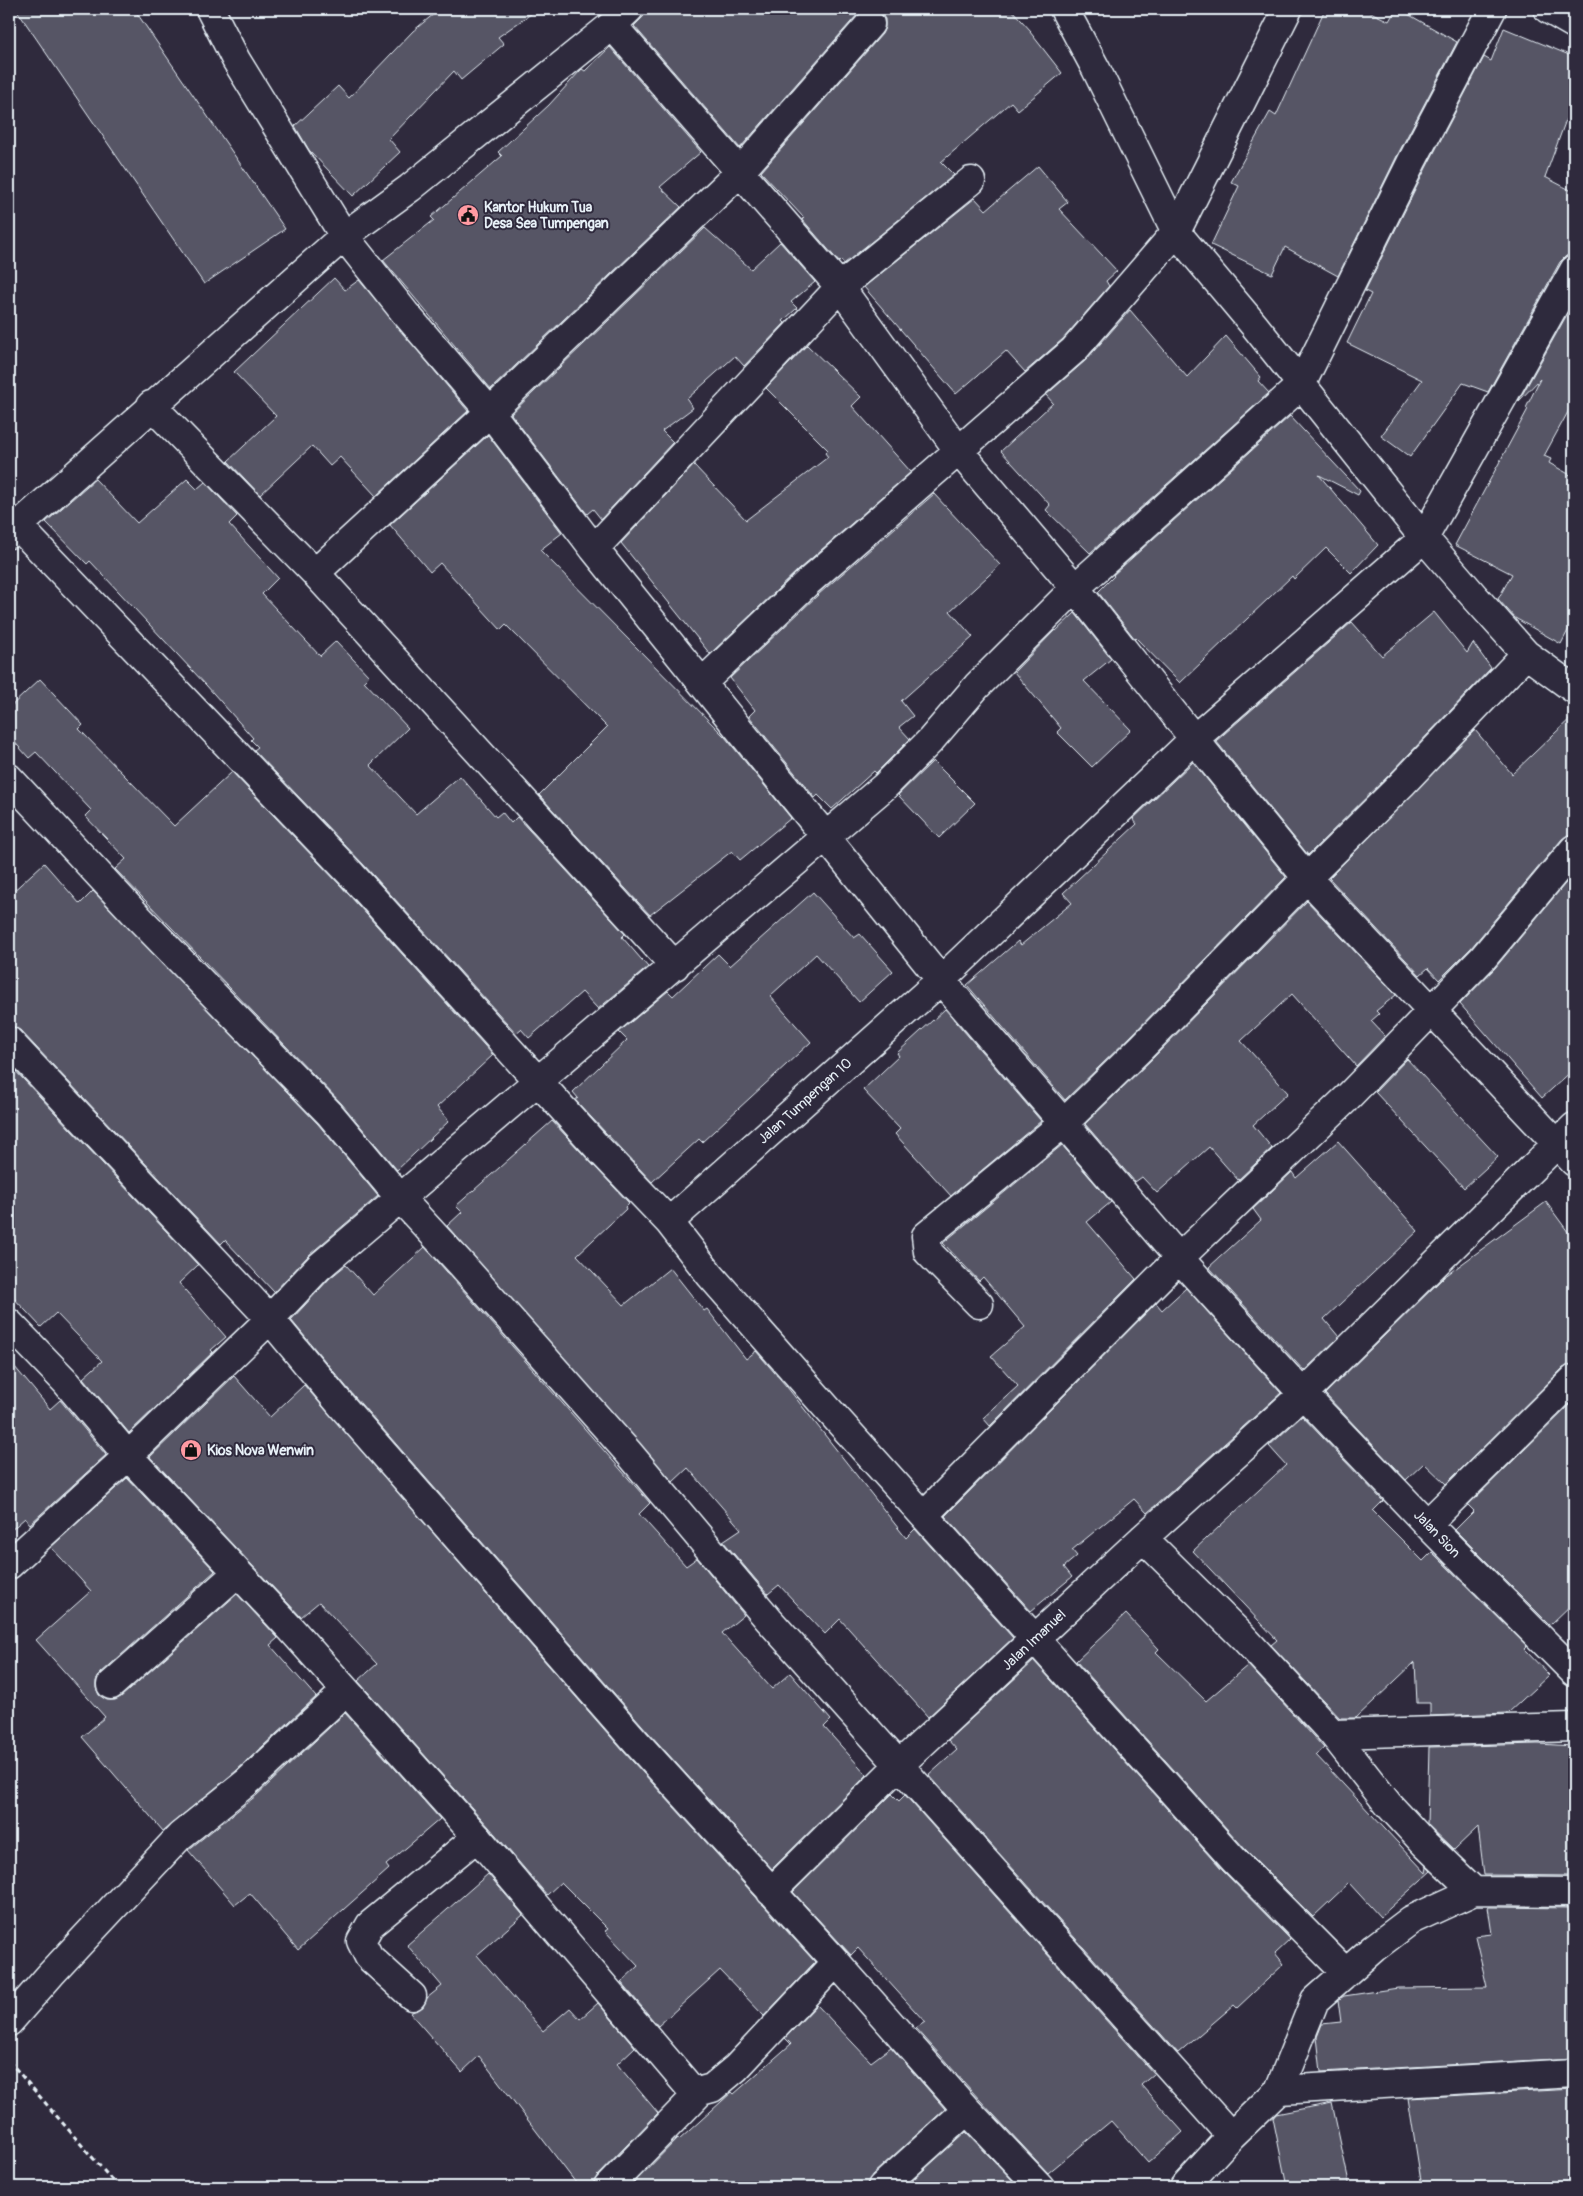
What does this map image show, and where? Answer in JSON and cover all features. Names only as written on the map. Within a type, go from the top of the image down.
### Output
[{"type":"street","name":"Jalan Sion","points":[[210,9],[236,60],[344,236],[405,313],[490,412],[594,549],[827,836],[941,980],[1065,1122],[1179,1258],[1303,1394],[1427,1524],[1571,1663]]},
{"type":"street","points":[[1064,9],[1096,68],[1176,232],[1424,538],[1526,654],[1574,689]]},
{"type":"street","points":[[702,683],[808,582],[1074,350],[1176,232],[1288,9]]},
{"type":"street","points":[[9,1565],[128,1456],[270,1319],[319,1267],[886,786],[930,742],[977,686],[1075,588],[1301,385],[1412,161],[1492,9]]},
{"type":"street","points":[[1548,9],[1574,24]]},
{"type":"street","points":[[1346,1973],[1234,1860],[1112,1722],[1034,1639],[826,1408],[710,1275],[669,1222],[599,1149],[539,1080],[346,868],[13,530],[151,405],[344,236],[410,188],[621,17],[740,172],[840,288],[958,450],[1075,588],[1307,878],[1432,1010],[1569,1145]]},
{"type":"street","points":[[315,573],[490,412],[740,172],[870,24]]},
{"type":"street","points":[[594,549],[840,288],[971,181]]},
{"type":"street","name":"Jalan Tumpengan 10","points":[[669,1222],[941,980],[1194,739],[1424,538],[1574,270]]},
{"type":"street","points":[[151,405],[315,573],[675,966]]},
{"type":"street","points":[[979,1304],[928,1252],[926,1236],[1065,1122],[1142,1047],[1402,784],[1526,654]]},
{"type":"street","points":[[9,778],[140,919],[330,1114],[400,1198],[628,1452],[769,1620],[1231,2136]]},
{"type":"street","points":[[924,1515],[1179,1258],[1345,1100],[1483,958],[1574,849]]},
{"type":"street","points":[[9,1041],[270,1319],[342,1406],[636,1742],[836,1962],[967,2110],[1040,2187]]},
{"type":"street","name":"Jalan Imanuel","points":[[771,1892],[899,1765],[1143,1538],[1303,1394],[1569,1145]]},
{"type":"street","points":[[9,1323],[66,1382],[128,1456],[236,1573],[290,1628],[477,1837],[691,2088],[701,2091]]},
{"type":"street","points":[[1427,1524],[1574,1380]]},
{"type":"street","points":[[1143,1538],[1243,1637],[1333,1734],[1388,1804],[1425,1844],[1474,1891]]},
{"type":"street","points":[[111,1685],[236,1573]]},
{"type":"street","points":[[9,2022],[51,1974],[180,1836],[246,1783],[346,1691]]},
{"type":"street","points":[[1333,1734],[1574,1727]]},
{"type":"street","points":[[412,1996],[369,1958],[361,1941],[370,1925],[477,1837]]},
{"type":"street","points":[[1184,2187],[1231,2136],[1279,2090],[1315,2000],[1411,1920],[1474,1891],[1574,1892]]},
{"type":"street","points":[[608,2187],[701,2091],[712,2088],[736,2068],[836,1962]]},
{"type":"street","points":[[1279,2090],[1574,2073]]},
{"type":"street","points":[[882,2187],[967,2110]]},
{"type":"path","points":[[9,2061],[118,2187]]},
{"type":"building","points":[[16,9],[134,9],[285,229],[204,284]]},
{"type":"building","points":[[440,9],[538,9],[498,37],[504,44],[461,80],[454,71],[389,139],[400,152],[353,196],[309,150],[295,126],[338,86],[349,98],[413,31]]},
{"type":"building","points":[[651,9],[865,9],[858,14],[740,148],[634,26]]},
{"type":"building","points":[[873,9],[1011,9],[1031,31],[1062,73],[1018,110],[1011,102],[941,162],[954,175],[844,264],[841,260],[839,262],[802,219],[804,218],[761,172],[882,34],[885,27],[885,19],[880,12]]},
{"type":"building","points":[[1325,9],[1364,9],[1389,21],[1396,9],[1399,9],[1457,42],[1398,154],[1338,276],[1285,247],[1272,274],[1211,245],[1239,186],[1231,182],[1270,112],[1276,116]]},
{"type":"building","points":[[1504,28],[1574,57],[1574,98],[1545,177],[1574,192],[1574,254],[1566,256],[1560,262],[1488,392],[1463,383],[1410,457],[1381,436],[1422,380],[1347,343],[1371,294],[1365,291],[1426,168],[1484,57],[1491,61]]},
{"type":"building","points":[[610,47],[701,152],[660,187],[681,207],[491,389],[383,260],[434,220],[431,217],[502,156],[498,152],[549,105],[582,69],[585,71]]},
{"type":"building","points":[[1038,166],[1068,202],[1059,209],[1117,271],[1106,281],[1109,286],[1063,339],[1025,372],[1006,351],[956,394],[864,287],[975,198],[986,210]]},
{"type":"building","points":[[705,228],[751,269],[780,242],[815,282],[791,302],[797,308],[783,321],[785,323],[744,366],[735,356],[687,399],[693,408],[662,431],[673,442],[601,519],[593,509],[587,514],[511,414]]},
{"type":"building","points":[[334,278],[345,290],[359,280],[468,411],[376,496],[340,457],[330,466],[312,446],[260,495],[228,461],[276,416],[234,372]]},
{"type":"building","points":[[1574,302],[1574,401],[1544,456],[1551,459],[1549,463],[1574,477],[1574,619],[1561,644],[1515,618],[1498,599],[1512,574],[1455,545],[1528,409],[1526,408],[1540,379],[1518,402]]},
{"type":"building","points":[[1130,310],[1187,377],[1226,336],[1261,377],[1258,381],[1269,393],[1090,553],[1046,510],[1050,505],[1001,451],[1053,403],[1046,395],[1086,360]]},
{"type":"building","points":[[807,345],[861,397],[852,406],[911,472],[798,570],[710,654],[621,543],[694,465],[746,520],[828,457],[825,453],[828,450],[766,388]]},
{"type":"building","points":[[1290,416],[1360,491],[1358,495],[1319,475],[1378,545],[1351,573],[1326,548],[1294,579],[1292,576],[1180,683],[1135,639],[1098,592],[1113,575]]},
{"type":"building","points":[[488,435],[562,533],[540,550],[725,737],[791,818],[740,860],[732,851],[650,915],[539,795],[607,727],[506,625],[501,630],[440,563],[430,572],[390,525]]},
{"type":"building","points":[[95,479],[137,523],[187,479],[197,489],[205,482],[237,516],[229,524],[278,578],[262,594],[320,656],[336,641],[369,676],[364,681],[408,728],[370,765],[416,814],[460,776],[496,817],[502,812],[511,823],[517,817],[625,934],[622,937],[648,967],[598,1009],[582,992],[529,1038],[521,1029],[516,1033],[363,864],[254,750],[258,747],[251,740],[253,738],[206,685],[90,561],[87,564],[46,522]]},
{"type":"building","points":[[934,494],[1000,565],[950,611],[973,637],[901,701],[913,716],[899,727],[910,739],[876,773],[874,771],[832,809],[818,795],[815,798],[749,716],[755,710],[730,678],[819,594]]},
{"type":"building","points":[[1434,612],[1467,653],[1473,643],[1491,668],[1391,773],[1308,855],[1216,741],[1352,622],[1382,656]]},
{"type":"building","points":[[1075,613],[1111,659],[1084,681],[1131,730],[1092,767],[1057,732],[1061,728],[1014,672],[1055,630]]},
{"type":"building","points":[[40,679],[83,725],[79,729],[174,826],[232,772],[341,886],[493,1055],[437,1107],[449,1121],[397,1170],[341,1103],[115,869],[126,859],[85,816],[91,810],[36,752],[29,758],[9,736],[9,708]]},
{"type":"building","points":[[1574,715],[1574,834],[1562,839],[1471,948],[1439,980],[1428,968],[1420,975],[1329,878],[1475,730],[1512,774]]},
{"type":"building","points":[[933,761],[975,803],[939,838],[898,795]]},
{"type":"building","points":[[1193,762],[1286,877],[1131,1036],[1065,1100],[967,985],[1018,941],[1021,945],[1072,903],[1063,893],[1137,824],[1133,819]]},
{"type":"building","points":[[44,863],[80,904],[93,891],[318,1124],[378,1196],[309,1255],[274,1292],[225,1240],[221,1244],[20,1030],[9,1026],[9,895]]},
{"type":"building","points":[[1574,873],[1574,1069],[1542,1098],[1460,1004],[1495,968]]},
{"type":"building","points":[[813,892],[854,938],[860,934],[893,971],[859,1002],[816,954],[770,996],[811,1042],[702,1142],[699,1139],[652,1182],[575,1100],[578,1098],[573,1092],[627,1040],[619,1032],[668,991],[673,996],[718,954],[730,966]]},
{"type":"building","points":[[1307,901],[1396,995],[1376,1011],[1379,1014],[1371,1021],[1385,1036],[1356,1066],[1292,994],[1241,1041],[1288,1093],[1253,1125],[1272,1148],[1238,1180],[1209,1147],[1157,1193],[1142,1177],[1135,1182],[1085,1124],[1153,1058]]},
{"type":"building","points":[[945,1009],[1041,1121],[951,1196],[895,1134],[900,1129],[863,1090],[899,1056],[897,1053]]},
{"type":"building","points":[[1407,1059],[1498,1157],[1464,1188],[1375,1092]]},
{"type":"building","points":[[9,1064],[198,1265],[179,1283],[226,1337],[211,1350],[213,1352],[129,1433],[83,1378],[102,1361],[56,1313],[41,1327],[9,1293]]},
{"type":"building","points":[[552,1121],[629,1203],[625,1207],[626,1209],[577,1255],[624,1305],[670,1268],[704,1311],[707,1309],[746,1359],[756,1351],[787,1387],[906,1538],[915,1529],[1013,1638],[928,1717],[840,1619],[825,1634],[779,1585],[768,1594],[723,1541],[741,1529],[688,1468],[673,1482],[447,1226],[462,1212],[456,1206]]},
{"type":"building","points":[[1338,1141],[1418,1231],[1324,1319],[1339,1337],[1304,1371],[1209,1267],[1261,1220],[1253,1209],[1292,1172],[1296,1178]]},
{"type":"building","points":[[1062,1145],[1111,1202],[1087,1222],[1136,1279],[990,1426],[983,1418],[1018,1386],[991,1356],[1025,1327],[983,1277],[979,1281],[943,1243]]},
{"type":"building","points":[[1546,1202],[1574,1240],[1574,1364],[1563,1368],[1446,1484],[1424,1463],[1406,1480],[1325,1394],[1444,1277]]},
{"type":"building","points":[[425,1247],[650,1503],[639,1514],[686,1566],[697,1558],[744,1615],[722,1633],[772,1689],[790,1673],[831,1720],[824,1727],[867,1775],[772,1869],[648,1732],[354,1396],[291,1320],[330,1278],[346,1265],[373,1295]]},
{"type":"building","points":[[1186,1288],[1281,1393],[1147,1513],[1134,1499],[1072,1550],[1077,1556],[1064,1567],[1072,1577],[1031,1611],[945,1516],[1156,1303],[1162,1310]]},
{"type":"building","points":[[9,1360],[50,1409],[60,1400],[106,1455],[30,1524],[25,1518],[9,1532]]},
{"type":"building","points":[[234,1376],[270,1417],[304,1385],[624,1752],[815,1962],[764,2016],[720,1970],[658,2026],[621,1982],[638,1966],[605,1931],[608,1929],[561,1882],[547,1895],[489,1827],[358,1681],[377,1664],[319,1602],[301,1617],[150,1457]]},
{"type":"building","points":[[1574,1401],[1574,1602],[1550,1625],[1455,1530],[1474,1511],[1468,1505]]},
{"type":"building","points":[[1302,1416],[1383,1501],[1373,1511],[1423,1561],[1432,1552],[1527,1646],[1524,1649],[1549,1675],[1508,1713],[1430,1716],[1430,1703],[1417,1703],[1415,1662],[1356,1718],[1340,1718],[1271,1645],[1277,1640],[1193,1551],[1286,1465],[1269,1446]]},
{"type":"building","points":[[127,1478],[215,1571],[101,1673],[96,1681],[99,1695],[107,1700],[115,1700],[121,1697],[237,1594],[278,1638],[270,1645],[316,1697],[236,1771],[163,1831],[82,1737],[105,1717],[36,1640],[91,1591],[51,1547]]},
{"type":"building","points":[[1126,1614],[1159,1649],[1156,1652],[1206,1701],[1248,1665],[1324,1748],[1316,1755],[1426,1873],[1427,1867],[1431,1871],[1380,1917],[1349,1883],[1313,1917],[1245,1849],[1076,1661]]},
{"type":"building","points":[[1034,1661],[1222,1870],[1290,1939],[1275,1953],[1284,1964],[1237,2008],[1234,2005],[1178,2053],[929,1775],[957,1750],[948,1740]]},
{"type":"building","points":[[345,1713],[440,1819],[386,1865],[389,1869],[298,1950],[250,1893],[235,1905],[188,1850],[257,1795]]},
{"type":"building","points":[[1538,1744],[1574,1746],[1574,1876],[1484,1875],[1478,1827],[1454,1850],[1427,1824],[1429,1747]]},
{"type":"building","points":[[892,1794],[899,1801],[905,1795],[1154,2074],[1141,2085],[1183,2132],[1148,2163],[1111,2121],[1048,2173],[916,2028],[925,2022],[858,1948],[851,1955],[793,1892]]},
{"type":"building","points":[[488,1874],[523,1915],[477,1955],[543,2031],[570,2008],[580,2019],[598,2003],[635,2047],[617,2064],[658,2113],[597,2176],[593,2187],[579,2187],[479,2056],[462,2072],[410,2013],[423,2007],[427,1998],[442,1986],[407,1945]]},
{"type":"building","points":[[1488,1907],[1574,1908],[1574,2058],[1321,2072],[1317,2037],[1322,2024],[1341,2022],[1338,2000],[1344,1996],[1398,1988],[1487,1987],[1475,1936],[1492,1934]]},
{"type":"building","points":[[817,2005],[871,2062],[891,2047],[945,2109],[872,2175],[867,2187],[630,2187],[678,2138],[679,2140],[732,2092],[734,2094],[791,2044],[785,2038]]},
{"type":"building","points":[[1574,2089],[1574,2187],[1422,2187],[1408,2098]]},
{"type":"building","points":[[1332,2103],[1350,2187],[1287,2187],[1273,2118],[1276,2114]]},
{"type":"building","points":[[966,2132],[1019,2187],[905,2187]]},
{"type":"place","name":"Kantor Hukum Tua Desa Sea Tumpengan","points":[[468,215]]},
{"type":"place","name":"Kios Nova Wenwin","points":[[191,1450]]}]
